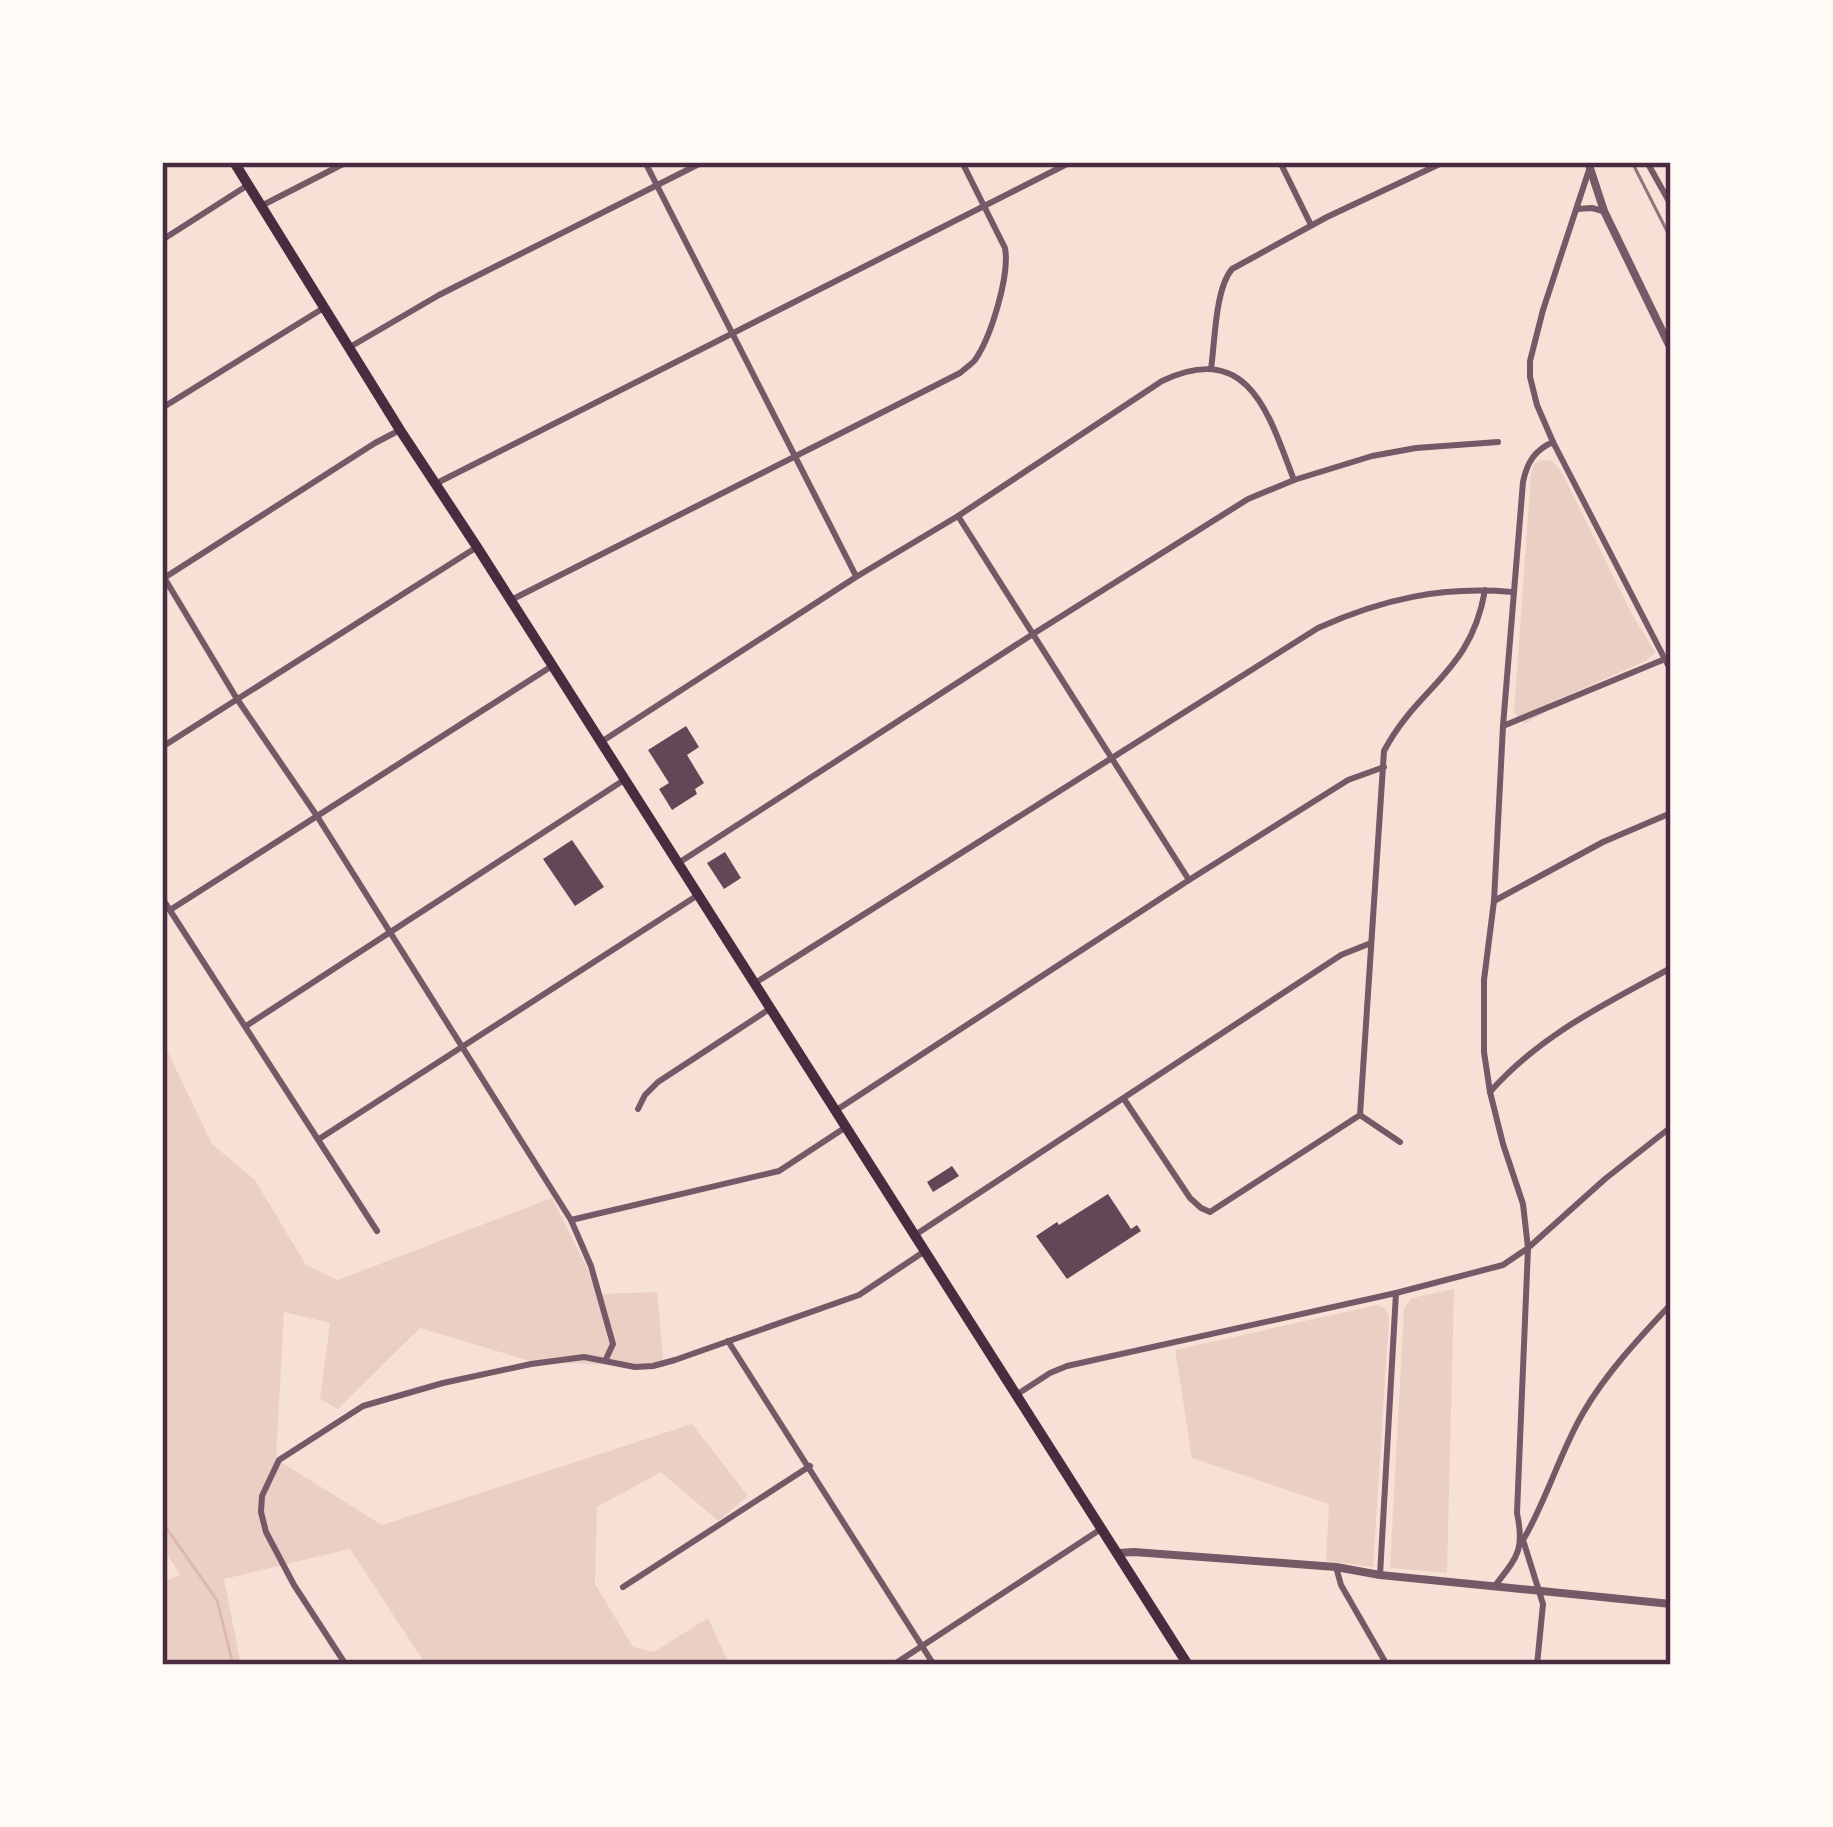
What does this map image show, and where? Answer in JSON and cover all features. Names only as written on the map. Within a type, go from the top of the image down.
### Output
[{"type":"highway","points":[[234,162],[1188,1665]]},
{"type":"street","points":[[261,206],[347,162]]},
{"type":"street","points":[[645,162],[856,577]]},
{"type":"street","points":[[349,348],[439,296],[703,162]]},
{"type":"street","points":[[510,601],[960,373],[975,361],[1000,301],[1007,260],[962,162]]},
{"type":"street","points":[[435,484],[1071,162]]},
{"type":"street","points":[[1280,162],[1311,225]]},
{"type":"street","points":[[1211,369],[1226,274],[1311,225],[1444,162]]},
{"type":"street","points":[[1647,162],[1671,205]]},
{"type":"street","points":[[1503,726],[1669,665],[1553,442],[1530,377],[1544,310],[1589,165]]},
{"type":"street","points":[[1589,165],[1604,212],[1671,349]]},
{"type":"street","points":[[162,240],[248,185]]},
{"type":"street","points":[[1577,209],[1604,212]]},
{"type":"street","points":[[162,409],[325,308]]},
{"type":"street","points":[[601,742],[1184,370],[1226,373],[1259,397],[1294,480]]},
{"type":"street","points":[[400,430],[163,577],[571,1220],[591,1266],[613,1344],[606,1360]]},
{"type":"street","points":[[676,864],[1247,499],[1294,480],[1394,452],[1498,442]]},
{"type":"street","points":[[1538,1665],[1543,1604],[1517,1513],[1528,1248],[1522,1204],[1490,1092],[1484,1052],[1484,980],[1494,902],[1518,519],[1526,467],[1540,448],[1553,442]]},
{"type":"street","points":[[958,515],[1190,880]]},
{"type":"street","points":[[162,747],[477,547]]},
{"type":"street","points":[[1360,1115],[1384,751],[1395,730],[1466,648],[1481,614],[1485,590]]},
{"type":"street","points":[[754,983],[1318,628],[1417,594],[1513,592]]},
{"type":"street","points":[[170,910],[552,666]]},
{"type":"street","points":[[835,1111],[1348,780],[1384,767]]},
{"type":"street","points":[[246,1026],[624,780]]},
{"type":"street","points":[[1494,902],[1603,842],[1671,813]]},
{"type":"street","points":[[319,1139],[698,895]]},
{"type":"street","points":[[162,898],[377,1231]]},
{"type":"street","points":[[915,1235],[1341,956],[1372,943]]},
{"type":"street","points":[[1490,1092],[1514,1065],[1565,1026],[1671,968]]},
{"type":"street","points":[[638,1109],[658,1082],[771,1008]]},
{"type":"street","points":[[1124,1099],[1190,1198],[1210,1212],[1360,1115]]},
{"type":"street","points":[[1360,1115],[1400,1142]]},
{"type":"street","points":[[571,1220],[779,1172],[846,1127]]},
{"type":"street","points":[[1016,1395],[1067,1366],[1503,1265],[1671,1127]]},
{"type":"street","points":[[346,1665],[266,1532],[262,1496],[279,1460],[362,1406],[386,1398],[531,1364],[584,1357],[653,1366],[859,1295],[926,1251]]},
{"type":"street","points":[[1380,1575],[1396,1293]]},
{"type":"street","points":[[1494,1587],[1535,1520],[1583,1412],[1671,1304]]},
{"type":"street","points":[[728,1341],[934,1665]]},
{"type":"street","points":[[623,1588],[809,1466]]},
{"type":"street","points":[[893,1665],[1101,1529]]},
{"type":"street","points":[[1117,1553],[1336,1567],[1671,1604]]},
{"type":"street","points":[[1336,1567],[1340,1585],[1387,1665]]},
{"type":"shaded area","points":[[1542,460],[1560,469],[1655,652],[1646,661],[1549,703],[1546,712],[1524,724],[1514,712],[1531,474],[1534,464]]},
{"type":"shaded area","points":[[162,1040],[212,1144],[255,1180],[306,1265],[338,1280],[552,1198],[600,1294],[657,1292],[664,1367],[533,1362],[420,1328],[338,1409],[320,1399],[330,1323],[284,1312],[276,1459],[382,1525],[692,1424],[748,1496],[718,1521],[661,1472],[597,1507],[595,1584],[633,1647],[654,1652],[708,1618],[729,1664],[426,1665],[350,1549],[224,1579],[241,1665],[162,1665],[162,1582],[180,1575],[162,1546]]},
{"type":"shaded area","points":[[1454,1289],[1447,1573],[1390,1568],[1404,1308],[1412,1298]]},
{"type":"shaded area","points":[[1377,1305],[1386,1309],[1389,1318],[1373,1567],[1326,1561],[1329,1504],[1192,1458],[1175,1350]]},
{"type":"building","points":[[686,726],[699,747],[687,755],[704,783],[695,789],[697,794],[672,810],[659,789],[669,783],[648,750]]},
{"type":"building","points":[[572,840],[604,887],[575,906],[543,859]]},
{"type":"building","points":[[725,852],[741,878],[724,889],[707,863]]},
{"type":"building","points":[[952,1166],[959,1176],[933,1192],[927,1182]]},
{"type":"building","points":[[1108,1194],[1131,1229],[1137,1225],[1141,1231],[1067,1279],[1036,1236]]},
{"type":"waterway","points":[[162,1522],[217,1600],[233,1665]]},
{"type":"railway","points":[[1632,162],[1671,239]]}]
